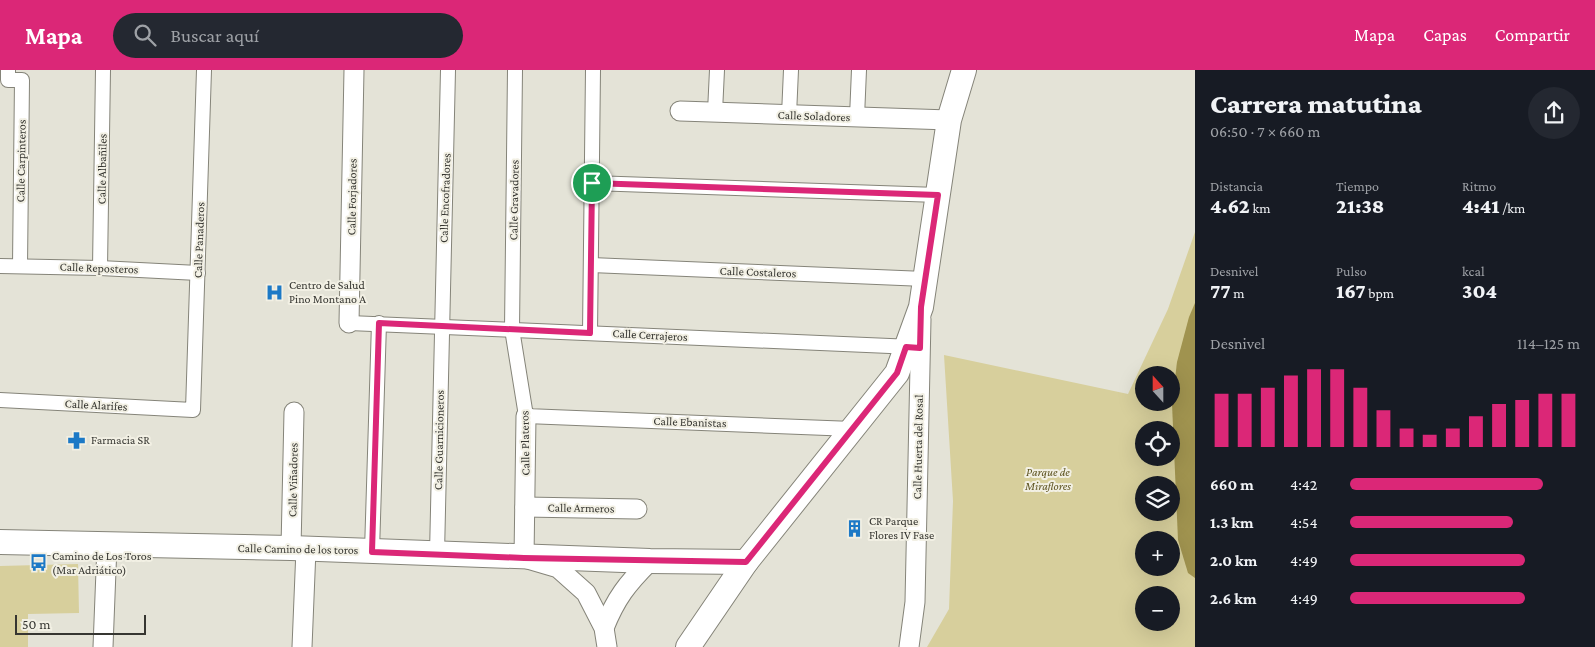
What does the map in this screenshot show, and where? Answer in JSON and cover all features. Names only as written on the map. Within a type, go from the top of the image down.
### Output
[{"type":"street","name":"Calle Carpinteros","points":[[8,70],[8,80],[22,80],[20,266]]},
{"type":"street","name":"Calle Albañiles","points":[[100,268],[103,70]]},
{"type":"street","name":"Calle Panaderos","points":[[193,410],[204,70]]},
{"type":"street","name":"Calle Forjadores","points":[[349,323],[354,70]]},
{"type":"street","name":"Calle Encofradores","points":[[441,326],[448,70]]},
{"type":"street","name":"Calle Gravadores","points":[[512,329],[515,70]]},
{"type":"street","points":[[590,333],[593,70]]},
{"type":"street","points":[[715,112],[717,70]]},
{"type":"street","points":[[789,115],[791,70]]},
{"type":"street","points":[[857,117],[859,70]]},
{"type":"street","points":[[688,647],[746,562],[854,429],[897,373],[913,347],[921,307],[949,120],[964,70]]},
{"type":"street","name":"Calle Soladores","points":[[680,111],[949,120]]},
{"type":"street","points":[[592,183],[938,195]]},
{"type":"street","name":"Calle Costaleros","points":[[591,265],[925,279]]},
{"type":"street","name":"Calle Reposteros","points":[[0,266],[198,272]]},
{"type":"street","name":"Calle Cerrajeros","points":[[349,323],[913,347]]},
{"type":"street","points":[[372,552],[379,323]]},
{"type":"street","name":"Calle Guarnicioneros","points":[[437,554],[441,326]]},
{"type":"street","name":"Calle Plateros","points":[[512,329],[526,416],[524,558]]},
{"type":"street","name":"Calle Huerta del Rosal","points":[[909,647],[914,602],[913,347]]},
{"type":"street","name":"Calle Alarifes","points":[[0,400],[193,410]]},
{"type":"street","name":"Calle Viñadores","points":[[294,412],[302,647]]},
{"type":"street","name":"Calle Ebanistas","points":[[526,416],[854,429]]},
{"type":"street","name":"Calle Armeros","points":[[525,507],[637,509]]},
{"type":"street","name":"Calle Camino de los toros","points":[[0,542],[298,549],[524,558],[746,562]]},
{"type":"street","points":[[102,647],[107,545]]},
{"type":"street","points":[[524,558],[558,568],[586,593],[604,628],[607,647]]},
{"type":"street","points":[[604,628],[620,593],[650,561]]},
{"type":"green space","name":"Parque de Miraflores","points":[[1195,232],[1195,647],[927,647],[949,609],[953,501],[944,355],[1128,394],[1135,379],[1135,411],[1180,411],[1180,366],[1141,366],[1168,309]]},
{"type":"green space","points":[[78,564],[79,613],[28,614],[28,647],[0,647],[0,566]]},
{"type":"shaded area","points":[[1195,303],[1195,578],[1188,573],[1180,547],[1180,531],[1178,531],[1177,521],[1180,521],[1180,476],[1175,476],[1175,466],[1180,466],[1180,421],[1173,421],[1172,411],[1180,411],[1180,366],[1177,366],[1189,317]]},
{"type":"place","name":"Centro de Salud Pino Montano A","points":[[275,292]]},
{"type":"place","name":"Farmacia SR","points":[[77,440]]},
{"type":"place","name":"CR Parque Flores IV Fase","points":[[855,528]]},
{"type":"place","name":"Camino de Los Toros (Mar Adriático)","points":[[38,563]]},
{"type":"route","points":[[592,183],[938,195],[921,307],[920,348],[906,347],[897,373],[746,562],[524,558],[372,552],[379,323],[590,333],[592,183]]}]
